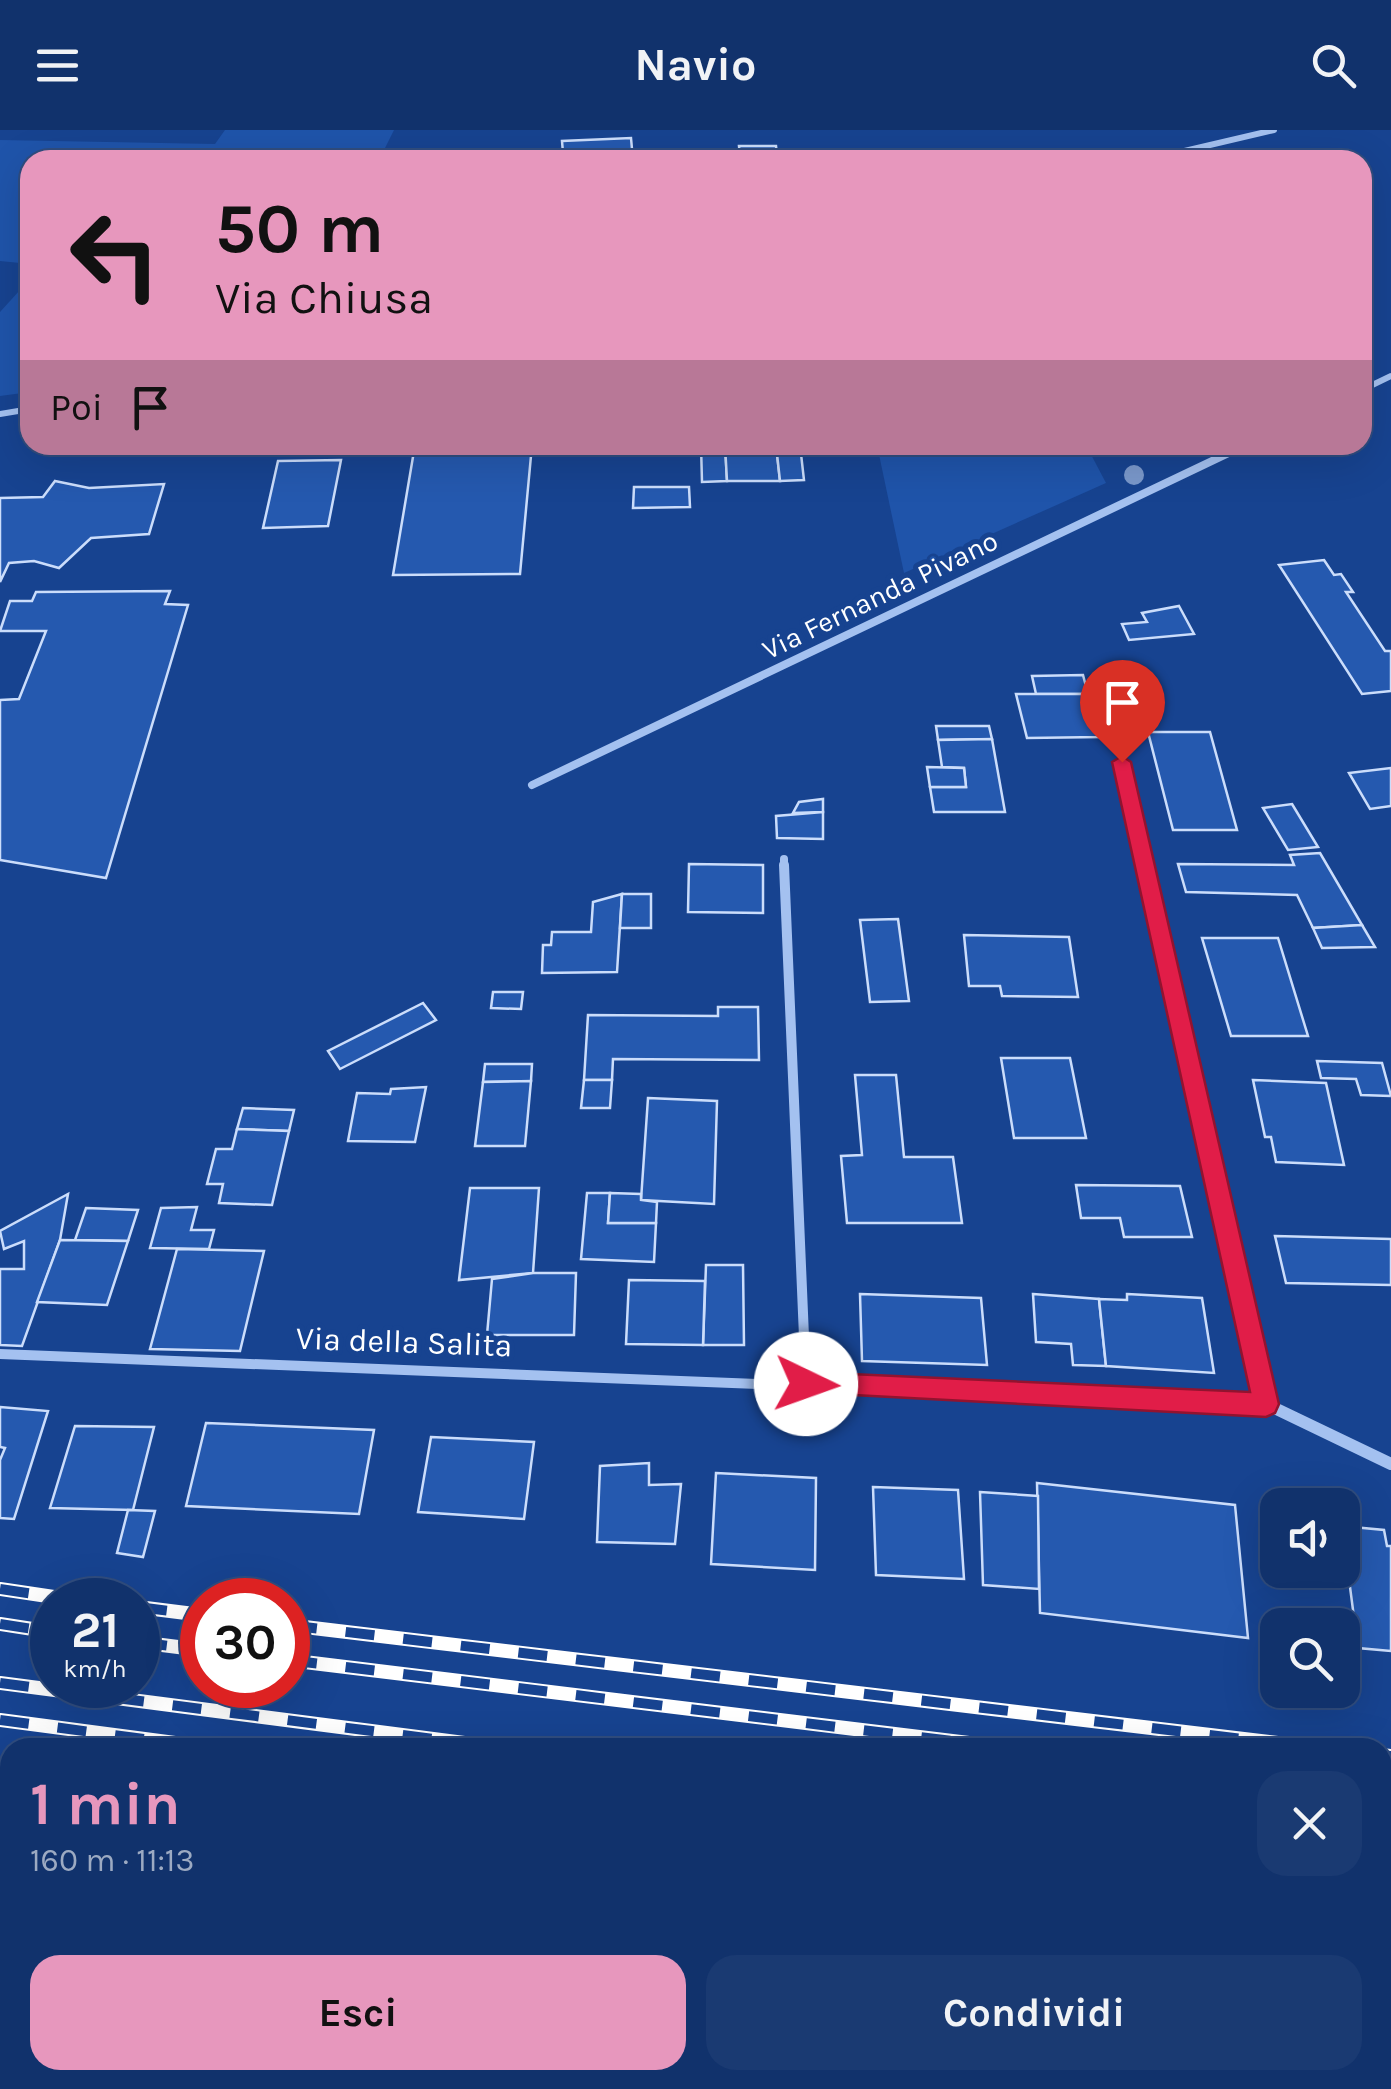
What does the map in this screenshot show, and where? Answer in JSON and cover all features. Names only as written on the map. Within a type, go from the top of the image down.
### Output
[{"type":"street","points":[[1189,150],[1274,130]]},
{"type":"street","name":"Via Fernanda Pivano","points":[[532,785],[1226,455]]},
{"type":"street","points":[[1122,762],[1266,1404]]},
{"type":"street","points":[[784,859],[806,1384]]},
{"type":"street","name":"Via della Salita","points":[[0,1354],[1266,1404],[1391,1464]]},
{"type":"shaded area","points":[[225,130],[394,130],[384,150],[20,150],[20,263],[0,261],[0,140],[215,144]]},
{"type":"shaded area","points":[[20,290],[20,393],[0,396],[0,312]]},
{"type":"shaded area","points":[[879,455],[1091,455],[1106,483],[904,573]]},
{"type":"building","points":[[631,138],[632,149],[563,150],[562,141]]},
{"type":"building","points":[[739,146],[776,146],[776,150],[739,150]]},
{"type":"building","points":[[413,455],[531,455],[520,574],[393,575]]},
{"type":"building","points":[[701,455],[726,455],[727,481],[702,482]]},
{"type":"building","points":[[726,455],[777,455],[780,481],[727,481]]},
{"type":"building","points":[[777,455],[801,455],[804,480],[780,481]]},
{"type":"building","points":[[341,460],[328,526],[263,528],[278,461]]},
{"type":"building","points":[[55,481],[89,488],[164,484],[149,534],[91,538],[59,568],[34,561],[9,563],[0,582],[0,498],[43,497]]},
{"type":"building","points":[[634,487],[689,487],[690,507],[633,508]]},
{"type":"building","points":[[1324,560],[1334,575],[1341,574],[1353,592],[1346,592],[1385,651],[1391,651],[1391,691],[1362,694],[1279,565]]},
{"type":"building","points":[[170,591],[165,604],[188,605],[106,878],[0,860],[0,700],[19,699],[46,631],[0,631],[10,601],[32,601],[36,592]]},
{"type":"building","points":[[1179,606],[1194,634],[1129,640],[1122,624],[1147,622],[1142,613]]},
{"type":"building","points":[[1083,675],[1088,694],[1036,694],[1032,676]]},
{"type":"building","points":[[1016,694],[1088,694],[1100,737],[1027,738]]},
{"type":"building","points":[[936,726],[989,726],[992,739],[938,740]]},
{"type":"building","points":[[1148,732],[1210,732],[1237,830],[1173,830]]},
{"type":"building","points":[[992,739],[1005,812],[934,812],[930,787],[966,787],[964,768],[942,767],[938,740]]},
{"type":"building","points":[[927,767],[964,768],[966,787],[930,787]]},
{"type":"building","points":[[1391,768],[1391,806],[1370,809],[1349,773]]},
{"type":"building","points":[[823,799],[823,812],[793,813],[799,802]]},
{"type":"building","points":[[1292,804],[1318,847],[1288,850],[1263,808]]},
{"type":"building","points":[[823,812],[823,839],[777,838],[776,816]]},
{"type":"building","points":[[1320,853],[1362,925],[1313,928],[1297,895],[1186,892],[1178,864],[1294,865],[1290,855]]},
{"type":"building","points":[[689,864],[763,865],[763,913],[688,912]]},
{"type":"building","points":[[622,894],[617,972],[542,973],[543,945],[551,945],[552,932],[591,932],[593,902]]},
{"type":"building","points":[[622,894],[651,894],[651,928],[620,928]]},
{"type":"building","points":[[898,919],[909,1001],[870,1002],[860,920]]},
{"type":"building","points":[[1362,925],[1375,947],[1322,948],[1313,928]]},
{"type":"building","points":[[964,935],[1069,937],[1078,997],[1002,996],[1000,986],[969,986]]},
{"type":"building","points":[[1202,938],[1278,938],[1308,1036],[1231,1036]]},
{"type":"building","points":[[493,992],[523,992],[521,1009],[491,1008]]},
{"type":"building","points":[[423,1003],[436,1020],[340,1069],[328,1051]]},
{"type":"building","points":[[718,1007],[758,1007],[759,1060],[613,1059],[612,1080],[584,1080],[588,1015],[718,1016]]},
{"type":"building","points":[[1001,1058],[1070,1058],[1086,1138],[1014,1138]]},
{"type":"building","points":[[1317,1061],[1382,1063],[1391,1096],[1361,1095],[1356,1079],[1321,1078]]},
{"type":"building","points":[[485,1064],[532,1064],[531,1081],[483,1082]]},
{"type":"building","points":[[855,1075],[896,1075],[904,1157],[953,1157],[962,1223],[847,1223],[841,1156],[862,1155]]},
{"type":"building","points":[[584,1080],[612,1080],[610,1108],[581,1108]]},
{"type":"building","points":[[1253,1080],[1326,1083],[1344,1165],[1276,1162],[1271,1137],[1265,1137]]},
{"type":"building","points":[[531,1081],[525,1146],[475,1146],[483,1082]]},
{"type":"building","points":[[426,1087],[415,1142],[348,1141],[357,1093],[390,1094],[391,1089]]},
{"type":"building","points":[[648,1098],[717,1101],[714,1204],[641,1200]]},
{"type":"building","points":[[243,1108],[294,1110],[289,1131],[237,1129]]},
{"type":"building","points":[[237,1129],[289,1131],[272,1205],[219,1203],[223,1184],[207,1184],[216,1149],[232,1149]]},
{"type":"building","points":[[1076,1185],[1180,1186],[1192,1237],[1124,1237],[1120,1218],[1081,1218]]},
{"type":"building","points":[[470,1188],[539,1188],[533,1273],[459,1280]]},
{"type":"building","points":[[587,1193],[610,1193],[608,1223],[656,1223],[654,1262],[581,1259]]},
{"type":"building","points":[[610,1193],[641,1194],[641,1200],[657,1202],[656,1223],[608,1223]]},
{"type":"building","points":[[68,1194],[60,1240],[22,1346],[0,1345],[0,1269],[24,1269],[24,1241],[4,1249],[0,1231]]},
{"type":"building","points":[[197,1207],[191,1230],[214,1230],[209,1249],[150,1248],[161,1208]]},
{"type":"building","points":[[86,1208],[138,1210],[128,1241],[75,1240]]},
{"type":"building","points":[[1275,1236],[1391,1239],[1391,1285],[1286,1283]]},
{"type":"building","points":[[60,1240],[128,1241],[107,1305],[37,1302]]},
{"type":"building","points":[[177,1249],[264,1251],[240,1351],[150,1349]]},
{"type":"building","points":[[706,1265],[743,1265],[744,1345],[703,1345]]},
{"type":"building","points":[[533,1273],[576,1273],[574,1335],[487,1335],[492,1279]]},
{"type":"building","points":[[629,1280],[705,1281],[703,1345],[626,1344]]},
{"type":"building","points":[[860,1294],[981,1298],[987,1365],[862,1361]]},
{"type":"building","points":[[1033,1294],[1099,1299],[1106,1366],[1073,1365],[1071,1344],[1036,1342]]},
{"type":"building","points":[[1127,1294],[1202,1298],[1214,1373],[1106,1366],[1099,1299],[1127,1300]]},
{"type":"building","points":[[0,1407],[48,1411],[14,1519],[0,1518],[0,1460],[5,1448],[0,1447]]},
{"type":"building","points":[[206,1423],[374,1430],[359,1514],[186,1506]]},
{"type":"building","points":[[75,1426],[154,1427],[133,1510],[50,1508]]},
{"type":"building","points":[[431,1437],[534,1442],[524,1519],[418,1512]]},
{"type":"building","points":[[649,1463],[649,1485],[681,1484],[675,1544],[597,1542],[600,1466]]},
{"type":"building","points":[[716,1473],[816,1478],[815,1570],[711,1564]]},
{"type":"building","points":[[1037,1483],[1235,1505],[1248,1638],[1040,1613]]},
{"type":"building","points":[[873,1487],[958,1490],[964,1579],[876,1575]]},
{"type":"building","points":[[980,1492],[1038,1496],[1039,1589],[983,1585]]},
{"type":"building","points":[[128,1510],[155,1511],[143,1557],[117,1553]]},
{"type":"building","points":[[1360,1528],[1384,1530],[1387,1546],[1391,1546],[1391,1651],[1360,1648],[1360,1608],[1353,1608],[1350,1588],[1360,1588]]},
{"type":"railway","points":[[0,1589],[30,1593]]},
{"type":"railway","points":[[160,1610],[180,1612]]},
{"type":"railway","points":[[0,1624],[30,1629]]},
{"type":"railway","points":[[310,1628],[1235,1738]]},
{"type":"railway","points":[[160,1645],[180,1647]]},
{"type":"railway","points":[[310,1663],[928,1738]]},
{"type":"railway","points":[[0,1683],[426,1738]]},
{"type":"railway","points":[[0,1720],[137,1738]]},
{"type":"route","points":[[806,1384],[1266,1404],[1122,762]]}]
